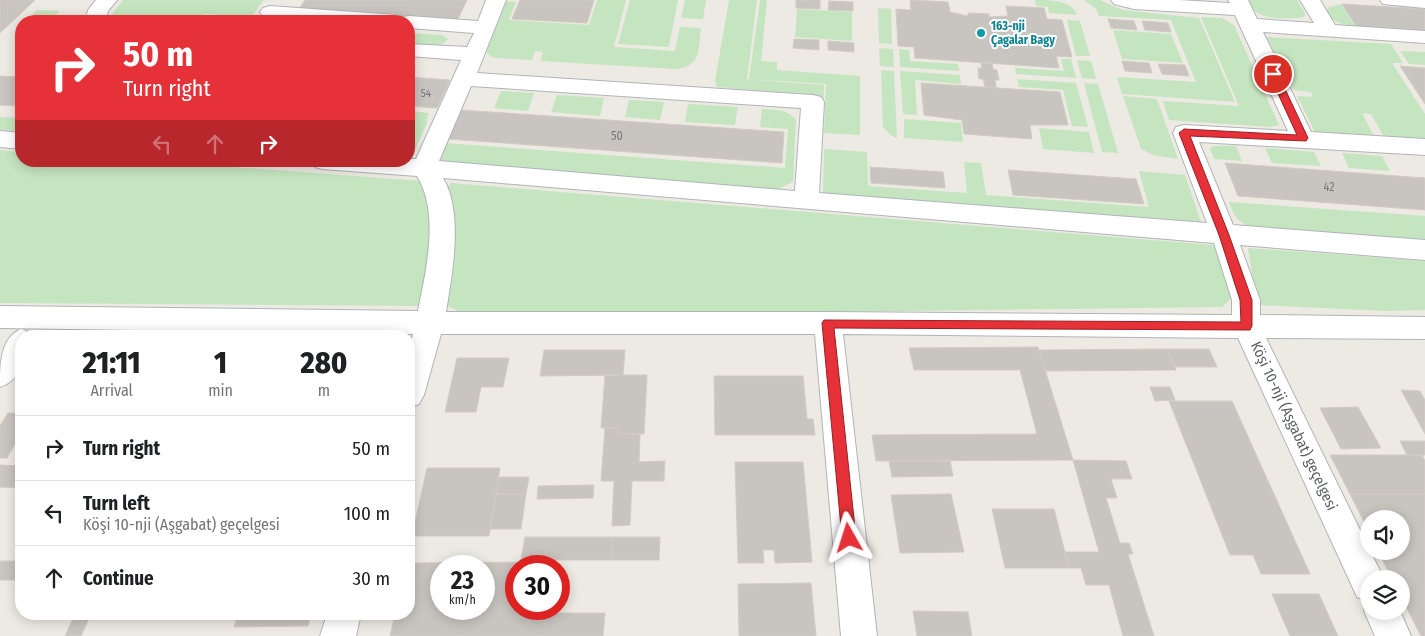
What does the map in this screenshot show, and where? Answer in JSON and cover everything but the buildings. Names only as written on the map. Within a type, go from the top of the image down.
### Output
[{"type":"street","points":[[97,15],[106,0]]},
{"type":"street","points":[[424,168],[486,28],[496,0]]},
{"type":"street","points":[[1121,0],[1134,3],[1244,11],[1328,30],[1425,37]]},
{"type":"street","points":[[1310,0],[1328,30]]},
{"type":"street","points":[[1390,0],[1425,2]]},
{"type":"street","points":[[271,11],[321,15]]},
{"type":"street","points":[[1244,11],[1303,138],[1425,147]]},
{"type":"street","points":[[415,22],[486,28]]},
{"type":"street","points":[[415,50],[474,54]]},
{"type":"street","points":[[464,79],[813,102],[806,201]]},
{"type":"street","name":"Köşi 10-nji (Aşgabat) geçelgesi","points":[[1303,138],[1184,133],[1224,235],[1246,300],[1246,326],[1362,570]]},
{"type":"street","points":[[0,139],[15,140]]},
{"type":"street","points":[[410,167],[806,201],[1425,250]]},
{"type":"street","points":[[415,374],[430,323],[440,266],[442,221],[435,185],[424,168]]},
{"type":"street","points":[[0,317],[23,330]]},
{"type":"street","points":[[117,330],[430,323],[828,323],[1425,328]]},
{"type":"street","points":[[828,323],[859,636]]},
{"type":"street","points":[[0,375],[15,351]]},
{"type":"street","points":[[338,636],[342,620]]},
{"type":"street","points":[[1385,620],[1393,636]]},
{"type":"green space","points":[[123,0],[264,0],[253,15],[111,15]]},
{"type":"green space","points":[[597,0],[626,0],[614,47],[675,51],[680,27],[701,28],[699,49],[695,60],[684,67],[676,69],[540,61],[543,52],[535,51],[532,60],[496,58],[491,57],[485,50],[503,1],[516,2],[509,20],[589,25]]},
{"type":"green space","points":[[630,0],[678,0],[669,47],[618,44]]},
{"type":"green space","points":[[685,0],[706,0],[703,19],[681,18]]},
{"type":"green space","points":[[729,0],[757,0],[747,79],[824,85],[823,133],[820,131],[814,95],[717,87],[715,81]]},
{"type":"green space","points":[[760,0],[767,0],[761,61],[777,62],[777,70],[860,76],[860,135],[824,133],[826,84],[749,79]]},
{"type":"green space","points":[[1035,0],[1066,4],[1075,10],[1077,15],[1049,13],[1048,7],[1036,6]]},
{"type":"green space","points":[[1084,0],[1100,0],[1122,10],[1199,18],[1235,102],[1122,94],[1117,77],[1196,82],[1171,20],[1099,16],[1096,9]]},
{"type":"green space","points":[[1248,0],[1297,0],[1305,13],[1304,17],[1265,16],[1255,11]]},
{"type":"green space","points":[[1341,4],[1355,26],[1338,22],[1329,14],[1327,10],[1329,7]]},
{"type":"green space","points":[[878,8],[891,9],[892,44],[879,43]]},
{"type":"green space","points":[[797,9],[852,12],[852,41],[795,37]]},
{"type":"green space","points":[[37,10],[60,11],[56,15],[32,15]]},
{"type":"green space","points":[[1201,17],[1222,18],[1234,25],[1279,125],[1270,127],[1169,120],[1163,101],[1239,106]]},
{"type":"green space","points":[[1067,20],[1080,21],[1090,56],[1076,56]]},
{"type":"green space","points":[[1113,30],[1171,34],[1183,63],[1122,59]]},
{"type":"green space","points":[[415,33],[442,35],[448,39],[441,44],[415,44]]},
{"type":"green space","points":[[1266,37],[1391,44],[1403,63],[1392,63],[1425,114],[1425,140],[1384,137],[1371,114],[1362,113],[1374,136],[1315,132],[1297,96],[1313,97],[1311,92],[1294,90]]},
{"type":"green space","points":[[879,48],[893,49],[894,67],[880,66]]},
{"type":"green space","points":[[899,49],[909,50],[910,61],[958,64],[959,71],[900,67]]},
{"type":"green space","points":[[1400,51],[1425,52],[1425,65],[1409,64]]},
{"type":"green space","points":[[1061,59],[1071,59],[1076,78],[1016,74],[1015,68],[1064,71]]},
{"type":"green space","points":[[1077,60],[1091,61],[1096,79],[1082,78]]},
{"type":"green space","points":[[881,70],[894,71],[897,138],[890,135],[883,127]]},
{"type":"green space","points":[[900,71],[960,75],[961,84],[915,80],[917,115],[903,114]]},
{"type":"green space","points":[[1017,79],[1076,83],[1088,127],[1072,126],[1063,90],[1019,87]]},
{"type":"green space","points":[[1084,83],[1098,84],[1118,153],[1102,152]]},
{"type":"green space","points":[[501,91],[534,93],[528,111],[494,108]]},
{"type":"green space","points":[[557,95],[604,98],[600,116],[551,112]]},
{"type":"green space","points":[[1123,96],[1157,99],[1178,159],[1153,155],[1141,149]]},
{"type":"green space","points":[[629,100],[664,102],[660,120],[625,117]]},
{"type":"green space","points":[[688,104],[738,107],[735,125],[685,122]]},
{"type":"green space","points":[[762,109],[785,112],[796,120],[793,182],[778,189],[445,164],[439,162],[444,143],[785,168],[788,129],[760,127]]},
{"type":"green space","points":[[415,112],[429,113],[426,121],[428,121],[415,150]]},
{"type":"green space","points":[[0,117],[15,118],[15,131],[0,130]]},
{"type":"green space","points":[[904,119],[961,123],[963,142],[904,138]]},
{"type":"green space","points":[[1039,128],[1089,132],[1094,153],[1043,149]]},
{"type":"green space","points":[[1212,146],[1236,146],[1242,161],[1214,159],[1210,149]]},
{"type":"green space","points":[[1265,148],[1314,152],[1321,166],[1272,163]]},
{"type":"green space","points":[[824,149],[867,152],[868,186],[967,193],[964,162],[981,163],[986,195],[1149,207],[1139,171],[1185,175],[1201,222],[823,193]]},
{"type":"green space","points":[[0,150],[15,151],[15,167],[233,167],[421,181],[423,184],[430,225],[428,272],[423,306],[0,303]]},
{"type":"green space","points":[[1342,153],[1382,156],[1390,171],[1349,168]]},
{"type":"green space","points":[[451,183],[1213,245],[1226,267],[1233,297],[1222,307],[820,312],[458,311],[444,304],[447,187]]},
{"type":"green space","points":[[1229,202],[1425,216],[1425,240],[1252,227],[1237,218]]},
{"type":"green space","points":[[1248,248],[1425,261],[1425,310],[1386,311],[1257,305]]},
{"type":"place","name":"163-nji Çagalar Bagy","points":[[981,33]]},
{"type":"route","points":[[849,538],[828,323],[1246,326],[1246,300],[1224,235],[1184,133],[1303,138],[1273,74]]}]
